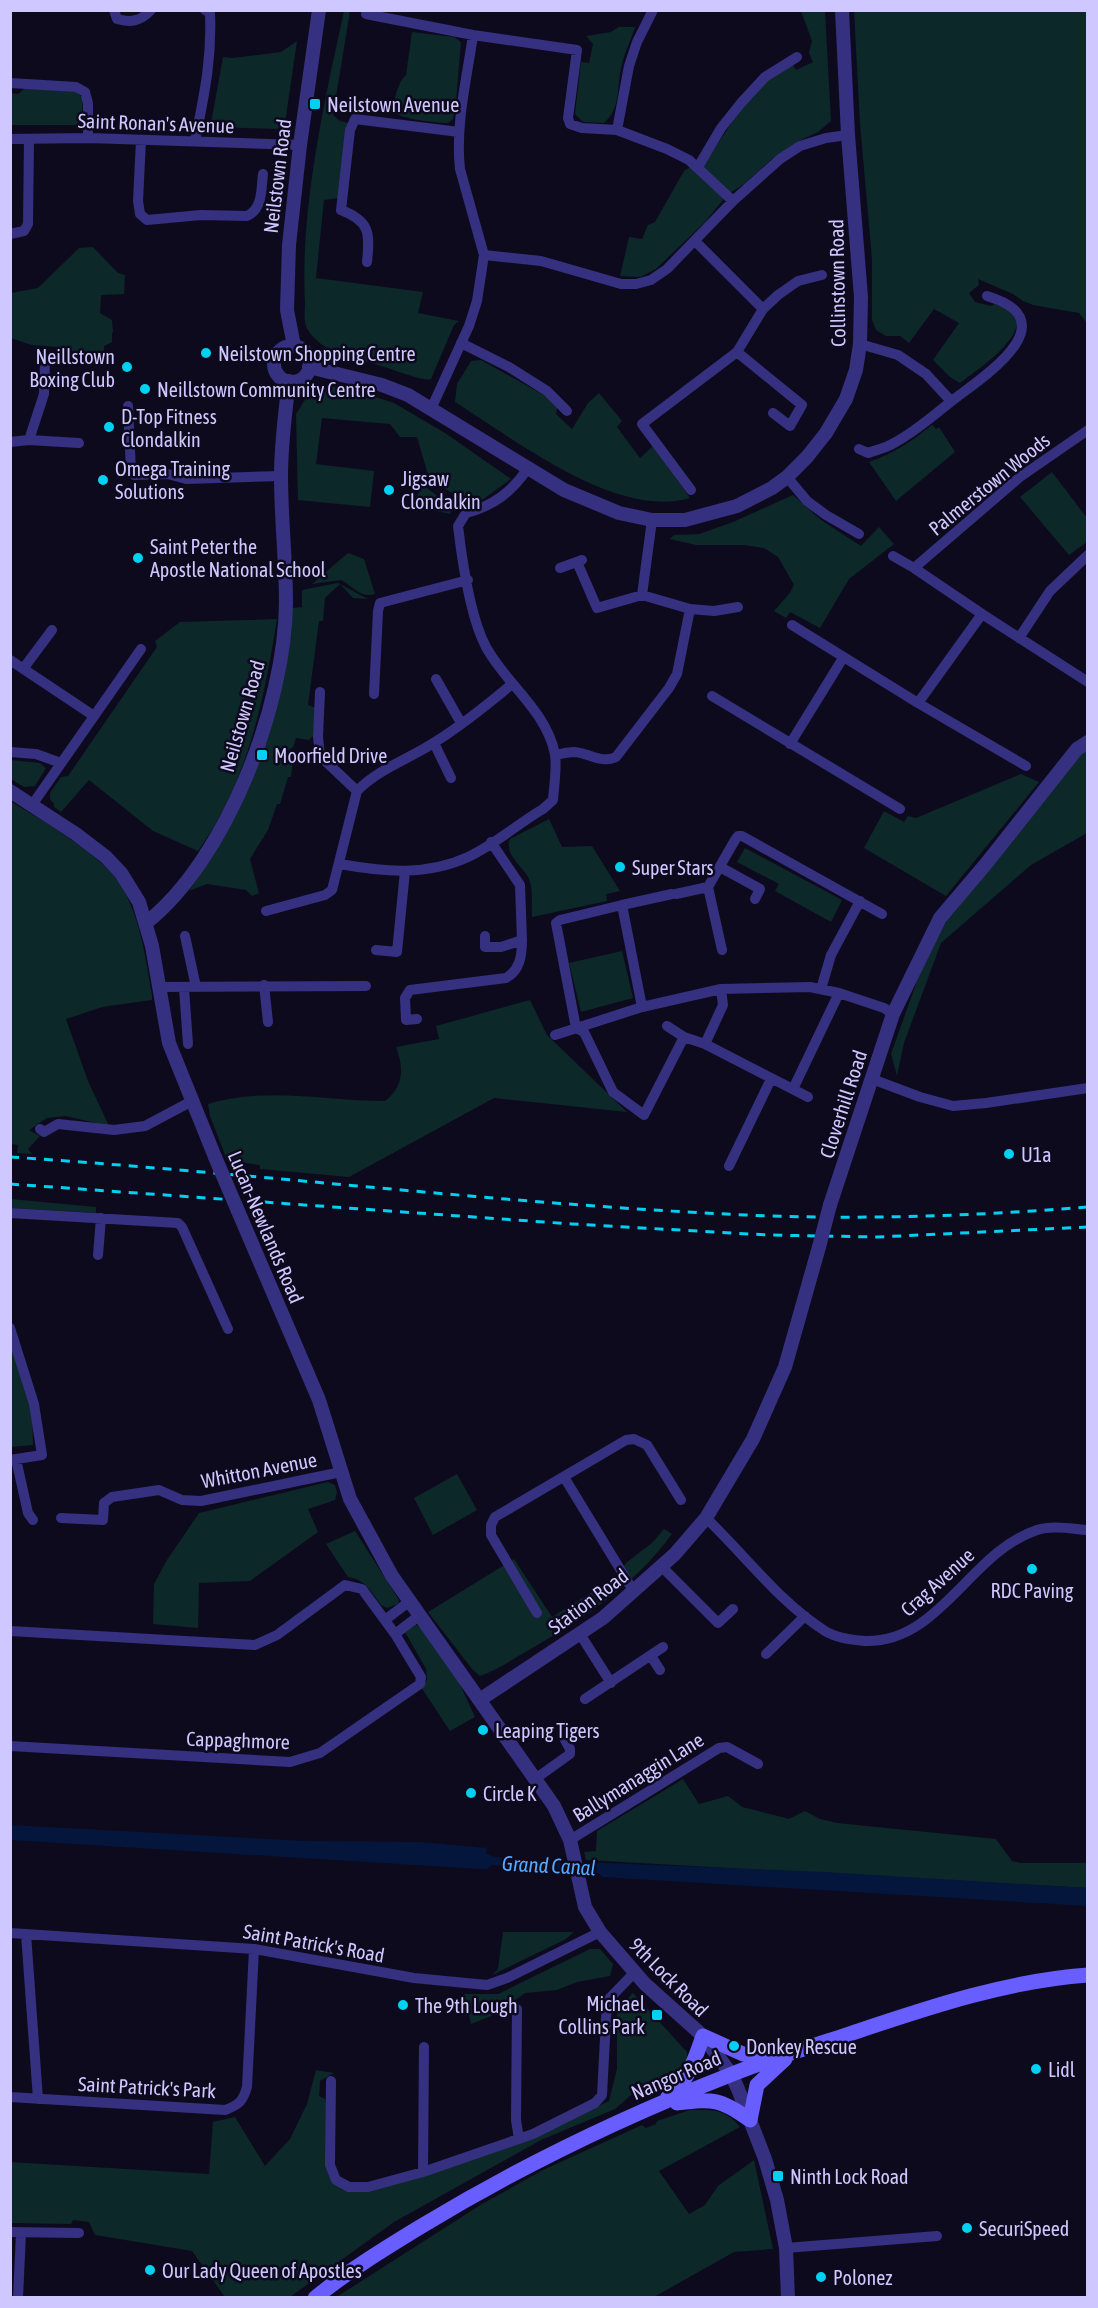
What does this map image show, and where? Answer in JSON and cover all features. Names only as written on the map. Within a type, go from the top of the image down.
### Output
[{"type":"main road","name":"Nangor Road","points":[[315,2298],[336,2280],[392,2245],[539,2159],[730,2074],[970,1996],[1016,1985],[1088,1975]]},
{"type":"main road","points":[[659,2105],[678,2088],[692,2069],[703,2036],[743,2054],[792,2054]]},
{"type":"main road","points":[[659,2105],[714,2100],[732,2107],[750,2120],[757,2085],[792,2054]]},
{"type":"street","points":[[114,10],[117,19],[125,21],[144,18],[151,10]]},
{"type":"street","name":"Neilstown Road","points":[[309,367],[306,354],[294,346],[287,310],[289,245],[300,145],[320,10]]},
{"type":"street","points":[[367,10],[366,14],[472,35],[580,50],[568,118],[570,124],[582,128],[617,130],[667,149],[698,167],[733,201]]},
{"type":"street","points":[[617,130],[629,66],[637,42],[653,10]]},
{"type":"street","name":"Collinstown Road","points":[[309,367],[382,385],[408,395],[528,468],[592,503],[619,513],[652,520],[685,520],[737,506],[772,488],[788,477],[820,441],[846,399],[856,370],[860,344],[861,297],[848,135],[842,10]]},
{"type":"street","points":[[195,141],[209,70],[211,11]]},
{"type":"street","points":[[431,409],[477,301],[484,255],[460,169],[459,132],[472,35]]},
{"type":"street","points":[[698,167],[721,128],[741,103],[765,77],[797,57]]},
{"type":"street","points":[[10,83],[76,87],[85,92],[88,103],[88,138]]},
{"type":"street","points":[[367,262],[369,241],[365,225],[357,216],[341,210],[350,130],[355,119],[459,132]]},
{"type":"street","points":[[484,255],[541,261],[621,284],[636,284],[651,280],[667,269],[733,201],[780,159],[800,146],[826,138],[848,135]]},
{"type":"street","name":"Saint Ronan's Avenue","points":[[10,140],[88,138],[300,145]]},
{"type":"street","points":[[10,234],[24,231],[28,224],[29,139]]},
{"type":"street","points":[[141,140],[138,201],[140,214],[147,220],[201,215],[247,216],[254,213],[258,206],[263,174]]},
{"type":"street","points":[[694,241],[763,309]]},
{"type":"street","points":[[691,490],[642,424],[737,352],[763,309],[778,295],[798,280],[822,275]]},
{"type":"street","points":[[859,449],[868,453],[893,444],[995,369],[1016,348],[1022,334],[1022,322],[1016,312],[1003,301],[987,296]]},
{"type":"street","points":[[461,343],[509,367],[547,391],[567,411]]},
{"type":"street","points":[[860,344],[898,355],[926,374],[951,401]]},
{"type":"street","points":[[294,346],[282,349],[274,360],[276,373],[289,381],[300,379],[309,367]]},
{"type":"street","points":[[737,352],[802,405],[790,426],[773,413]]},
{"type":"street","points":[[28,440],[44,394],[45,361]]},
{"type":"street","name":"Neilstown Road","points":[[146,923],[181,889],[224,826],[244,783],[260,738],[275,683],[286,604],[281,476],[282,434],[289,381]]},
{"type":"street","points":[[128,406],[131,471],[134,475],[168,474],[186,479],[281,476]]},
{"type":"street","name":"Palmerstown Woods","points":[[914,568],[1020,477],[1088,430]]},
{"type":"street","points":[[10,442],[28,440],[79,443]]},
{"type":"street","points":[[340,864],[405,871],[424,871],[447,865],[470,856],[543,809],[553,800],[555,755],[546,729],[533,707],[500,670],[485,645],[474,613],[458,526],[466,513],[486,508],[513,488],[528,468]]},
{"type":"street","points":[[788,477],[807,501],[859,534]]},
{"type":"street","points":[[642,595],[652,520]]},
{"type":"street","points":[[1019,638],[1050,591],[1088,555]]},
{"type":"street","points":[[893,556],[1088,682]]},
{"type":"street","points":[[560,568],[581,561],[597,608],[642,595],[690,609],[714,611],[738,607]]},
{"type":"street","points":[[374,694],[380,603],[468,580]]},
{"type":"street","points":[[555,755],[575,752],[598,759],[609,760],[616,757],[669,688],[677,674],[690,609]]},
{"type":"street","points":[[918,703],[982,614]]},
{"type":"street","points":[[792,625],[843,658],[1026,766]]},
{"type":"street","points":[[22,669],[52,630]]},
{"type":"street","points":[[32,805],[141,649]]},
{"type":"street","points":[[790,744],[843,658]]},
{"type":"street","points":[[10,660],[94,716]]},
{"type":"street","points":[[436,679],[461,723]]},
{"type":"street","points":[[266,911],[325,895],[332,890],[357,791],[367,780],[434,742],[512,684]]},
{"type":"street","points":[[320,692],[318,737],[320,756],[357,791]]},
{"type":"street","points":[[712,696],[900,809]]},
{"type":"street","name":"Cloverhill Road","points":[[706,1518],[753,1439],[785,1367],[830,1205],[893,1014],[940,918],[1077,749],[1088,741]]},
{"type":"street","points":[[434,742],[451,778]]},
{"type":"street","points":[[10,752],[36,754],[61,764]]},
{"type":"street","name":"Lucan-Newlands Road","points":[[10,791],[76,834],[116,867],[139,902],[146,923],[169,1043],[319,1400],[350,1499],[392,1576],[481,1700]]},
{"type":"street","points":[[722,950],[708,887],[738,836],[742,836],[882,914]]},
{"type":"street","points":[[417,1019],[406,1020],[406,992],[414,989],[506,978],[515,970],[520,961],[522,940],[520,885],[490,842]]},
{"type":"street","points":[[720,867],[760,889],[755,899]]},
{"type":"street","points":[[376,950],[397,952],[405,871]]},
{"type":"street","points":[[576,1028],[555,928],[556,923],[560,920],[622,905],[708,887]]},
{"type":"street","points":[[821,989],[831,955],[860,902]]},
{"type":"street","points":[[622,905],[642,1006]]},
{"type":"street","points":[[186,936],[190,987],[188,1044]]},
{"type":"street","points":[[485,936],[485,947],[501,946],[522,940]]},
{"type":"street","points":[[264,985],[268,1022]]},
{"type":"street","points":[[158,987],[366,986]]},
{"type":"street","points":[[555,1035],[642,1006],[721,989],[821,989],[884,1008],[893,1014]]},
{"type":"street","points":[[705,1044],[723,1005],[721,989]]},
{"type":"street","points":[[793,1089],[839,993]]},
{"type":"street","points":[[667,1026],[684,1037],[705,1044],[808,1097]]},
{"type":"street","points":[[576,1028],[584,1032],[613,1092],[644,1115],[684,1037]]},
{"type":"street","points":[[729,1167],[771,1079]]},
{"type":"street","points":[[872,1079],[920,1097],[953,1106],[1088,1088]]},
{"type":"street","points":[[40,1129],[44,1132],[58,1124],[114,1131],[145,1126],[194,1100]]},
{"type":"street","points":[[10,1213],[178,1223],[182,1227],[228,1329]]},
{"type":"street","points":[[98,1255],[101,1218]]},
{"type":"street","points":[[10,1328],[34,1404],[42,1455],[13,1459],[28,1513],[33,1520]]},
{"type":"street","points":[[537,1613],[491,1535],[491,1525],[495,1517],[626,1440],[634,1439],[646,1445],[681,1500]]},
{"type":"street","name":"Whitton Avenue","points":[[61,1518],[103,1520],[104,1503],[112,1497],[159,1490],[182,1500],[201,1501],[341,1472]]},
{"type":"street","points":[[564,1477],[634,1592]]},
{"type":"street","name":"Station Road","points":[[481,1700],[580,1635],[634,1592],[662,1567],[706,1518]]},
{"type":"street","name":"Crag Avenue","points":[[706,1518],[794,1608],[827,1632],[847,1639],[871,1641],[896,1637],[922,1623],[992,1556],[1013,1541],[1039,1529],[1088,1530]]},
{"type":"street","points":[[662,1567],[718,1623],[733,1609]]},
{"type":"street","name":"Cappaghmore","points":[[10,1631],[255,1645],[278,1635],[345,1585],[362,1589],[385,1620],[420,1677],[420,1684],[320,1753],[290,1762],[10,1746]]},
{"type":"street","points":[[385,1620],[410,1601]]},
{"type":"street","points":[[394,1634],[420,1615]]},
{"type":"street","points":[[766,1654],[805,1616]]},
{"type":"street","points":[[580,1635],[611,1683]]},
{"type":"street","points":[[585,1700],[663,1647]]},
{"type":"street","points":[[651,1656],[660,1670]]},
{"type":"street","name":"9th Lock Road","points":[[481,1700],[554,1806],[570,1840],[585,1906],[600,1932],[634,1973],[703,2036],[730,2074],[750,2120],[772,2181],[786,2248],[788,2298]]},
{"type":"street","points":[[535,1779],[570,1754],[565,1740]]},
{"type":"street","name":"Ballymanaggin Lane","points":[[570,1840],[719,1748],[727,1747],[758,1764]]},
{"type":"street","name":"Saint Patrick's Road","points":[[10,1933],[254,1948],[414,1978],[487,1985],[507,1978],[600,1932]]},
{"type":"street","points":[[26,1934],[38,2099]]},
{"type":"street","name":"Saint Patrick's Park","points":[[10,2097],[225,2110],[237,2106],[244,2100],[247,2087],[254,1948]]},
{"type":"street","points":[[331,2081],[330,2165],[336,2180],[349,2187],[368,2187],[423,2172],[519,2139],[595,2103],[602,2096],[607,2001],[634,1973]]},
{"type":"street","points":[[517,2009],[516,2120],[519,2139]]},
{"type":"street","points":[[423,2172],[424,2047]]},
{"type":"street","points":[[18,2298],[16,2232],[79,2233]]},
{"type":"street","points":[[786,2248],[938,2235]]},
{"type":"green space","points":[[344,11],[350,11],[333,115],[340,121],[348,123],[339,198],[324,200],[316,278],[423,292],[418,313],[459,321],[454,325],[431,379],[413,376],[338,353],[314,338],[305,324],[304,267],[310,194],[315,156]]},
{"type":"green space","points":[[801,11],[825,11],[831,121],[818,132],[773,158],[744,184],[727,195],[705,222],[656,269],[640,277],[620,276],[629,237],[642,239],[648,225],[655,222],[684,171],[711,154],[738,113],[768,79],[792,63],[796,70],[813,62],[809,53],[812,41]]},
{"type":"green space","points":[[854,11],[1087,11],[1087,323],[1079,313],[1033,305],[978,279],[979,285],[969,293],[975,302],[991,306],[1002,305],[1018,320],[1016,329],[1004,347],[960,383],[950,377],[933,360],[959,323],[934,309],[909,343],[900,336],[886,336],[876,330],[872,320],[872,259],[860,124]]},
{"type":"green space","points":[[619,27],[635,27],[622,64],[614,110],[604,123],[583,122],[575,114],[581,62],[589,63],[593,44],[586,36],[611,32]]},
{"type":"green space","points":[[412,32],[454,37],[461,42],[456,102],[453,119],[448,123],[410,118],[392,111],[398,87],[406,75]]},
{"type":"green space","points":[[297,41],[285,123],[277,129],[213,127],[211,123],[223,57],[233,58],[281,52]]},
{"type":"green space","points":[[25,88],[77,92],[83,99],[81,122],[79,125],[11,125],[10,93],[18,94]]},
{"type":"green space","points":[[93,247],[118,273],[125,275],[124,294],[101,295],[100,313],[112,320],[113,332],[112,342],[104,346],[104,357],[60,361],[58,347],[32,345],[11,338],[11,293],[38,288],[79,248]]},
{"type":"green space","points":[[481,360],[558,403],[556,414],[572,429],[588,403],[599,393],[622,421],[617,427],[640,458],[653,446],[690,498],[661,502],[631,497],[599,487],[536,454],[455,402],[457,384],[471,361]]},
{"type":"green space","points":[[321,385],[351,389],[394,403],[445,433],[511,479],[482,500],[470,505],[429,478],[417,437],[400,437],[390,424],[322,418],[316,464],[374,471],[370,507],[298,500],[296,414],[310,392]]},
{"type":"green space","points":[[932,425],[936,429],[939,427],[955,452],[896,501],[869,462],[902,446]]},
{"type":"green space","points":[[1052,472],[1087,518],[1087,542],[1069,555],[1020,497]]},
{"type":"green space","points":[[423,485],[444,501],[451,511],[450,514],[436,511],[409,511]]},
{"type":"green space","points":[[793,495],[821,520],[861,546],[879,527],[894,544],[849,579],[820,628],[790,612],[786,618],[774,611],[794,585],[778,557],[764,548],[744,545],[696,545],[670,539],[674,535],[699,534],[733,522]]},
{"type":"green space","points":[[348,553],[364,559],[375,594],[365,595],[341,580],[312,584]]},
{"type":"green space","points":[[340,584],[325,598],[323,621],[319,621],[308,705],[316,708],[313,736],[309,740],[296,738],[293,747],[287,752],[286,754],[292,756],[293,759],[291,777],[288,777],[280,804],[277,804],[268,830],[250,859],[259,893],[252,896],[246,890],[207,884],[189,891],[230,825],[262,754],[278,692],[292,608],[302,607],[302,590]]},
{"type":"green space","points":[[340,584],[368,599],[353,598]]},
{"type":"green space","points":[[277,619],[266,680],[251,740],[229,798],[198,851],[153,831],[89,780],[61,812],[54,807],[50,793],[61,777],[68,776],[157,647],[155,641],[180,622]]},
{"type":"green space","points":[[1087,749],[1087,833],[1031,865],[941,943],[904,1043],[897,1076],[891,1054],[922,967],[948,918]]},
{"type":"green space","points":[[11,760],[40,763],[46,768],[35,786],[24,787],[11,779]]},
{"type":"green space","points":[[1021,774],[1039,782],[946,896],[864,848],[884,811],[904,822],[908,816],[916,818]]},
{"type":"green space","points":[[10,801],[80,846],[115,877],[136,919],[152,995],[152,1000],[102,1007],[66,1019],[88,1081],[109,1126],[65,1116],[47,1118],[29,1130],[40,1136],[28,1149],[32,1154],[17,1153],[18,1145],[11,1144]]},
{"type":"green space","points":[[549,819],[562,847],[592,846],[620,891],[606,894],[607,901],[532,917],[530,881],[511,854],[509,844],[510,839]]},
{"type":"green space","points":[[745,848],[842,900],[831,922],[775,891],[779,884],[737,862]]},
{"type":"green space","points":[[622,951],[633,998],[581,1012],[569,963]]},
{"type":"green space","points":[[530,1000],[547,1035],[627,1112],[494,1098],[349,1177],[260,1169],[260,1165],[227,1160],[210,1116],[208,1104],[252,1096],[274,1095],[385,1101],[396,1089],[401,1076],[396,1047],[439,1039],[436,1026]]},
{"type":"green space","points":[[10,1199],[96,1207],[96,1213],[11,1208]]},
{"type":"green space","points":[[10,1341],[32,1410],[33,1445],[11,1447]]},
{"type":"green space","points":[[457,1474],[477,1510],[433,1535],[414,1498]]},
{"type":"green space","points":[[328,1482],[335,1485],[337,1492],[335,1500],[308,1509],[318,1532],[250,1581],[199,1583],[198,1628],[153,1624],[154,1584],[167,1560],[199,1513]]},
{"type":"green space","points":[[664,1529],[672,1534],[657,1553],[607,1600],[499,1668],[480,1676],[428,1612],[514,1559],[552,1617],[616,1577],[626,1563],[653,1542]]},
{"type":"green space","points":[[355,1531],[399,1600],[398,1604],[387,1608],[381,1605],[364,1584],[348,1577],[326,1544]]},
{"type":"green space","points":[[415,1624],[421,1628],[458,1680],[475,1717],[450,1731],[421,1687],[427,1680],[426,1669],[405,1632]]},
{"type":"green space","points":[[683,1779],[699,1804],[728,1796],[742,1807],[789,1819],[805,1811],[820,1819],[837,1823],[996,1839],[1012,1861],[1020,1863],[1087,1863],[1087,1888],[586,1860],[584,1852],[596,1851],[597,1831]]},
{"type":"green space","points":[[503,1932],[574,1932],[566,1939],[492,1975],[498,1969]]},
{"type":"green space","points":[[590,1949],[600,1949],[613,1964],[610,1976],[577,1982],[557,1990],[525,1993],[496,2014],[471,2024],[464,1994],[498,1994]]},
{"type":"green space","points":[[633,1993],[687,2052],[688,2064],[682,2071],[645,2083],[615,2109],[541,2140],[394,2222],[290,2297],[225,2297],[192,2251],[95,2235],[89,2222],[73,2220],[71,2224],[11,2223],[10,2162],[209,2174],[213,2122],[235,2117],[265,2166],[290,2139],[307,2104],[316,2070],[334,2073],[320,2081],[319,2096],[325,2099],[327,2105],[326,2169],[340,2187],[356,2188],[521,2142],[609,2101],[617,2069],[617,2009]]},
{"type":"green space","points":[[690,2110],[718,2111],[729,2116],[740,2127],[659,2171],[689,2214],[705,2205],[718,2186],[754,2160],[773,2249],[734,2252],[654,2297],[335,2298],[482,2204],[543,2170],[642,2125],[646,2128],[656,2124],[657,2121]]},
{"type":"water","name":"Grand Canal","points":[[10,1825],[306,1841],[420,1842],[487,1848],[486,1854],[495,1857],[532,1860],[825,1872],[1087,1888],[1087,1906],[603,1877],[591,1872],[492,1865],[487,1869],[480,1869],[11,1840]]},
{"type":"railway","points":[[10,1157],[562,1204],[746,1215],[917,1216],[1088,1207]]},
{"type":"railway","points":[[10,1184],[572,1224],[768,1235],[878,1237],[1088,1227]]},
{"type":"place","name":"Neilstown Avenue","points":[[315,104]]},
{"type":"place","name":"Neilstown Shopping Centre","points":[[206,353]]},
{"type":"place","name":"Neillstown Boxing Club","points":[[127,367]]},
{"type":"place","name":"Neillstown Community Centre","points":[[145,389]]},
{"type":"place","name":"D-Top Fitness Clondalkin","points":[[109,427]]},
{"type":"place","name":"Omega Training Solutions","points":[[103,480]]},
{"type":"place","name":"Jigsaw Clondalkin","points":[[389,490]]},
{"type":"place","name":"Saint Peter the Apostle National School","points":[[138,558]]},
{"type":"place","name":"Moorfield Drive","points":[[262,755]]},
{"type":"place","name":"Super Stars","points":[[620,867]]},
{"type":"place","name":"U1a","points":[[1009,1154]]},
{"type":"place","name":"RDC Paving","points":[[1032,1569]]},
{"type":"place","name":"Leaping Tigers","points":[[483,1730]]},
{"type":"place","name":"Circle K","points":[[471,1793]]},
{"type":"place","name":"The 9th Lough","points":[[403,2005]]},
{"type":"place","name":"Michael Collins Park","points":[[657,2015]]},
{"type":"place","name":"Donkey Rescue","points":[[734,2046]]},
{"type":"place","name":"Lidl","points":[[1036,2069]]},
{"type":"place","name":"Ninth Lock Road","points":[[778,2176]]},
{"type":"place","name":"SecuriSpeed","points":[[967,2228]]},
{"type":"place","name":"Our Lady Queen of Apostles","points":[[150,2270]]},
{"type":"place","name":"Polonez","points":[[821,2277]]}]
